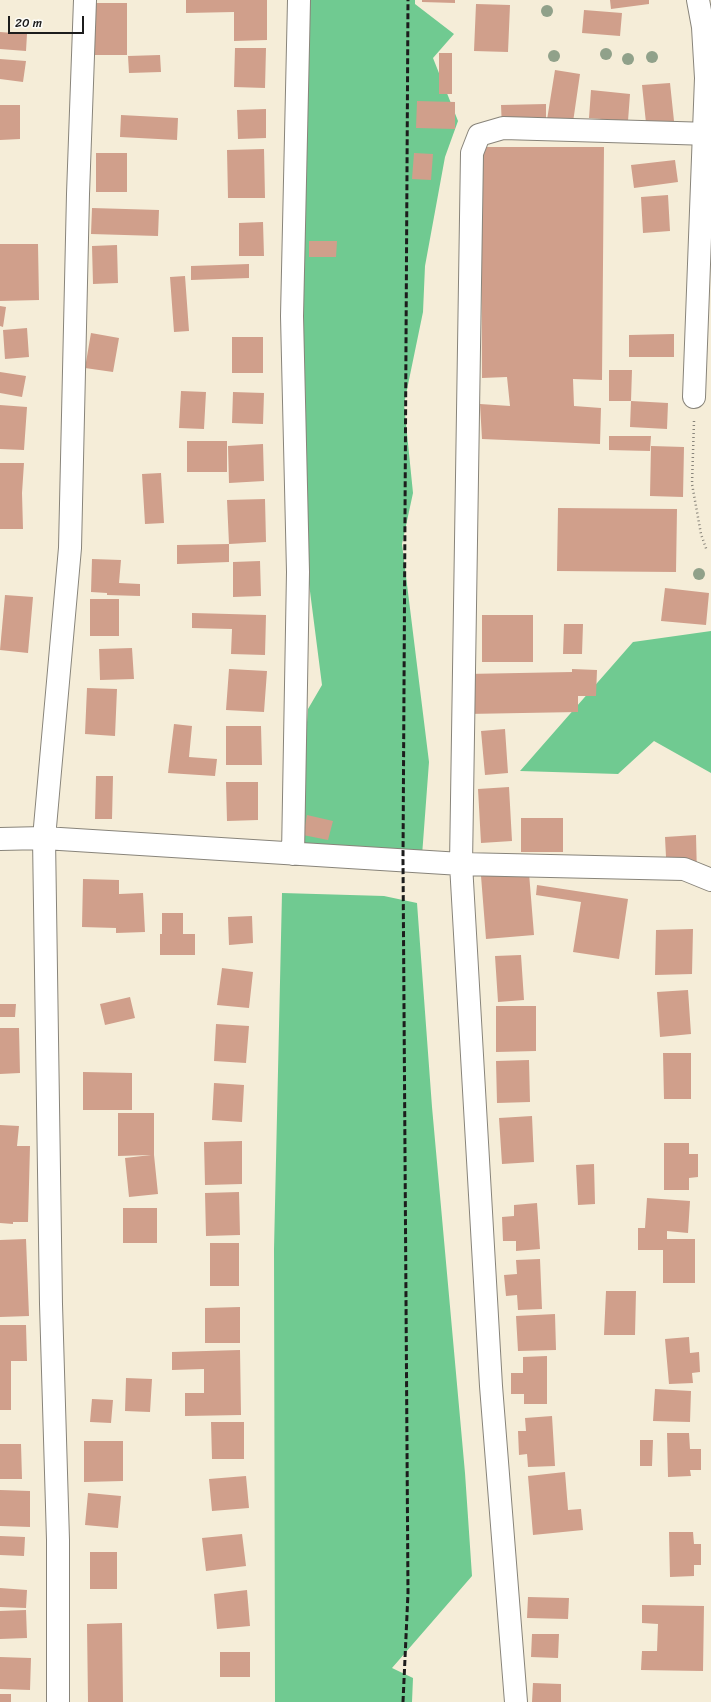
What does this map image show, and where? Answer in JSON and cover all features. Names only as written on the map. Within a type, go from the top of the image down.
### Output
[{"type":"street","points":[[58,1702],[58,1540],[51,1304],[44,838],[70,548],[78,194],[85,0]]},
{"type":"street","points":[[294,854],[298,572],[292,316],[299,0]]},
{"type":"street","points":[[694,397],[708,134],[703,27],[698,0]]},
{"type":"street","points":[[516,1702],[491,1386],[461,864],[472,153],[479,135],[503,128],[708,134]]},
{"type":"street","points":[[0,839],[44,838],[461,864],[684,868],[711,880]]},
{"type":"path","points":[[694,397],[692,484],[701,534],[707,551]]},
{"type":"green space","points":[[306,0],[415,0],[415,4],[454,34],[433,58],[458,121],[445,157],[425,266],[423,312],[404,404],[413,493],[402,544],[429,762],[421,869],[297,853],[308,709],[322,685],[307,568],[305,379],[298,326]]},
{"type":"green space","points":[[711,631],[711,773],[654,741],[618,774],[520,771],[633,642]]},
{"type":"green space","points":[[282,893],[384,896],[417,903],[432,1107],[465,1473],[472,1576],[392,1668],[413,1678],[412,1702],[275,1702],[274,1249]]},
{"type":"building","points":[[186,0],[267,0],[267,40],[234,41],[234,12],[186,13]]},
{"type":"building","points":[[422,0],[455,0],[455,3],[422,2]]},
{"type":"building","points":[[610,0],[649,0],[649,4],[611,9]]},
{"type":"building","points":[[92,3],[127,3],[127,55],[91,55]]},
{"type":"building","points":[[476,4],[510,5],[508,52],[474,51]]},
{"type":"building","points":[[584,10],[622,13],[620,36],[582,33]]},
{"type":"building","points":[[0,32],[27,34],[26,51],[0,49]]},
{"type":"building","points":[[235,48],[266,48],[265,88],[234,87]]},
{"type":"building","points":[[439,53],[452,53],[452,94],[439,94]]},
{"type":"building","points":[[160,55],[161,72],[129,73],[128,56]]},
{"type":"building","points":[[0,59],[26,61],[23,82],[0,79]]},
{"type":"building","points":[[555,70],[580,74],[572,129],[546,126]]},
{"type":"building","points":[[670,83],[674,121],[646,123],[642,85]]},
{"type":"building","points":[[591,90],[630,94],[628,121],[589,118]]},
{"type":"building","points":[[417,101],[455,102],[455,129],[416,128]]},
{"type":"building","points":[[546,104],[546,126],[502,128],[501,105]]},
{"type":"building","points":[[0,105],[20,105],[20,139],[0,140]]},
{"type":"building","points":[[266,109],[266,138],[238,139],[237,110]]},
{"type":"building","points":[[121,115],[178,118],[177,140],[120,137]]},
{"type":"building","points":[[481,147],[604,147],[602,380],[573,379],[574,406],[601,408],[600,444],[482,439],[480,404],[510,406],[507,377],[482,378]]},
{"type":"building","points":[[264,149],[265,198],[228,198],[227,150]]},
{"type":"building","points":[[96,153],[127,153],[127,192],[96,192]]},
{"type":"building","points":[[414,153],[433,154],[431,180],[412,179]]},
{"type":"building","points":[[675,160],[678,182],[634,188],[631,165]]},
{"type":"building","points":[[668,195],[670,231],[643,233],[641,197]]},
{"type":"building","points":[[92,208],[159,210],[158,236],[91,234]]},
{"type":"building","points":[[263,222],[264,256],[239,256],[239,223]]},
{"type":"building","points":[[309,241],[337,241],[336,257],[309,257]]},
{"type":"building","points":[[0,244],[38,244],[39,300],[0,301]]},
{"type":"building","points":[[117,245],[118,283],[93,284],[92,246]]},
{"type":"building","points":[[249,264],[249,278],[191,280],[191,266]]},
{"type":"building","points":[[185,276],[189,331],[174,332],[170,277]]},
{"type":"building","points":[[0,306],[6,307],[3,327],[0,326]]},
{"type":"building","points":[[27,328],[29,357],[5,359],[3,330]]},
{"type":"building","points":[[91,333],[119,338],[113,372],[85,368]]},
{"type":"building","points":[[674,334],[674,357],[629,357],[629,335]]},
{"type":"building","points":[[232,337],[263,337],[263,373],[232,373]]},
{"type":"building","points":[[609,370],[632,370],[631,401],[609,401]]},
{"type":"building","points":[[0,372],[26,376],[22,397],[0,393]]},
{"type":"building","points":[[181,391],[206,392],[204,429],[179,428]]},
{"type":"building","points":[[233,392],[264,393],[263,424],[232,423]]},
{"type":"building","points":[[631,401],[668,403],[667,429],[630,427]]},
{"type":"building","points":[[0,405],[27,407],[24,450],[0,449]]},
{"type":"building","points":[[609,436],[651,436],[650,451],[609,450]]},
{"type":"building","points":[[187,441],[227,441],[227,472],[187,472]]},
{"type":"building","points":[[263,444],[264,481],[229,483],[228,446]]},
{"type":"building","points":[[651,446],[684,447],[683,497],[650,496]]},
{"type":"building","points":[[0,463],[24,463],[22,493],[23,529],[0,529]]},
{"type":"building","points":[[161,473],[164,523],[145,524],[142,474]]},
{"type":"building","points":[[265,499],[266,542],[229,544],[227,500]]},
{"type":"building","points":[[558,508],[677,509],[676,572],[557,571]]},
{"type":"building","points":[[229,544],[229,562],[177,564],[177,545]]},
{"type":"building","points":[[92,559],[121,560],[119,583],[140,584],[140,596],[107,595],[107,593],[91,592]]},
{"type":"building","points":[[260,561],[261,596],[233,597],[233,562]]},
{"type":"building","points":[[665,588],[709,593],[706,625],[661,621]]},
{"type":"building","points":[[5,595],[33,597],[28,653],[0,650]]},
{"type":"building","points":[[90,599],[119,599],[119,636],[90,636]]},
{"type":"building","points":[[192,613],[266,615],[265,655],[231,654],[232,629],[192,628]]},
{"type":"building","points":[[482,615],[533,615],[533,662],[482,662]]},
{"type":"building","points":[[564,624],[583,624],[582,654],[563,654]]},
{"type":"building","points":[[132,648],[134,679],[100,680],[99,649]]},
{"type":"building","points":[[229,669],[267,671],[264,712],[226,710]]},
{"type":"building","points":[[572,669],[597,670],[596,696],[578,696],[578,712],[467,714],[466,674],[572,672]]},
{"type":"building","points":[[87,688],[117,689],[115,736],[85,734]]},
{"type":"building","points":[[174,724],[192,726],[189,757],[217,759],[215,776],[168,773]]},
{"type":"building","points":[[226,726],[261,726],[262,765],[226,765]]},
{"type":"building","points":[[505,729],[508,773],[485,775],[481,731]]},
{"type":"building","points":[[96,776],[113,776],[112,819],[95,819]]},
{"type":"building","points":[[226,782],[258,782],[258,820],[227,821]]},
{"type":"building","points":[[509,787],[512,841],[481,843],[478,789]]},
{"type":"building","points":[[307,815],[333,821],[328,840],[303,835]]},
{"type":"building","points":[[521,818],[563,818],[563,852],[521,852]]},
{"type":"building","points":[[696,835],[697,876],[667,877],[665,837]]},
{"type":"building","points":[[529,873],[534,935],[486,939],[481,876]]},
{"type":"building","points":[[83,879],[119,880],[119,894],[143,893],[145,932],[116,933],[116,928],[82,927]]},
{"type":"building","points":[[537,885],[628,899],[619,959],[573,952],[581,902],[536,895]]},
{"type":"building","points":[[162,913],[183,913],[183,934],[195,934],[195,955],[160,955]]},
{"type":"building","points":[[252,916],[253,943],[229,945],[228,917]]},
{"type":"building","points":[[693,929],[692,974],[655,975],[656,930]]},
{"type":"building","points":[[521,955],[524,1000],[498,1002],[495,956]]},
{"type":"building","points":[[222,968],[253,972],[249,1008],[217,1005]]},
{"type":"building","points":[[688,990],[691,1034],[660,1037],[657,992]]},
{"type":"building","points":[[130,997],[135,1018],[105,1025],[100,1004]]},
{"type":"building","points":[[0,1004],[16,1004],[15,1017],[0,1017]]},
{"type":"building","points":[[496,1006],[536,1006],[536,1051],[496,1052]]},
{"type":"building","points":[[216,1024],[249,1026],[246,1063],[214,1061]]},
{"type":"building","points":[[0,1028],[19,1028],[20,1073],[0,1074]]},
{"type":"building","points":[[663,1053],[691,1053],[691,1099],[664,1099]]},
{"type":"building","points":[[529,1060],[530,1102],[497,1103],[496,1061]]},
{"type":"building","points":[[83,1072],[132,1073],[132,1110],[83,1110]]},
{"type":"building","points":[[214,1083],[244,1085],[242,1122],[212,1120]]},
{"type":"building","points":[[118,1113],[154,1113],[154,1155],[158,1194],[129,1197],[125,1158],[151,1155],[118,1156]]},
{"type":"building","points":[[532,1116],[534,1162],[502,1164],[499,1118]]},
{"type":"building","points":[[0,1125],[19,1126],[17,1146],[30,1146],[28,1222],[13,1222],[13,1224],[0,1223]]},
{"type":"building","points":[[242,1141],[242,1184],[205,1185],[204,1142]]},
{"type":"building","points":[[664,1143],[689,1143],[689,1154],[698,1154],[698,1177],[689,1178],[689,1190],[664,1190]]},
{"type":"building","points":[[594,1164],[595,1204],[578,1205],[576,1165]]},
{"type":"building","points":[[239,1192],[240,1235],[206,1236],[205,1193]]},
{"type":"building","points":[[647,1198],[690,1201],[688,1233],[667,1231],[667,1239],[695,1239],[695,1283],[663,1283],[663,1250],[638,1250],[638,1228],[645,1228]]},
{"type":"building","points":[[537,1203],[540,1249],[516,1251],[516,1241],[503,1241],[502,1217],[514,1216],[514,1205]]},
{"type":"building","points":[[123,1208],[157,1208],[157,1243],[123,1243]]},
{"type":"building","points":[[26,1239],[29,1316],[0,1317],[0,1240]]},
{"type":"building","points":[[210,1243],[239,1243],[239,1286],[210,1286]]},
{"type":"building","points":[[540,1259],[542,1309],[518,1310],[517,1295],[506,1296],[504,1275],[517,1274],[516,1260]]},
{"type":"building","points":[[606,1291],[636,1291],[635,1335],[604,1335]]},
{"type":"building","points":[[240,1307],[240,1343],[205,1343],[205,1308]]},
{"type":"building","points":[[555,1314],[556,1350],[518,1351],[516,1316]]},
{"type":"building","points":[[0,1325],[26,1325],[27,1361],[11,1361],[11,1410],[0,1410]]},
{"type":"building","points":[[689,1337],[690,1353],[699,1352],[700,1372],[692,1373],[693,1383],[669,1384],[665,1339]]},
{"type":"building","points":[[240,1350],[241,1415],[185,1416],[185,1393],[204,1393],[204,1369],[172,1370],[172,1352]]},
{"type":"building","points":[[547,1356],[547,1404],[524,1404],[524,1394],[511,1394],[511,1373],[523,1373],[523,1357]]},
{"type":"building","points":[[126,1378],[152,1379],[150,1412],[125,1411]]},
{"type":"building","points":[[655,1389],[691,1391],[690,1422],[653,1421]]},
{"type":"building","points":[[92,1399],[113,1400],[111,1423],[90,1422]]},
{"type":"building","points":[[552,1416],[555,1466],[528,1467],[527,1454],[519,1455],[518,1431],[526,1431],[525,1418]]},
{"type":"building","points":[[211,1422],[244,1422],[244,1459],[212,1459]]},
{"type":"building","points":[[667,1433],[689,1433],[690,1449],[701,1449],[701,1470],[690,1470],[691,1476],[668,1477]]},
{"type":"building","points":[[640,1440],[653,1440],[652,1466],[640,1466]]},
{"type":"building","points":[[84,1441],[123,1441],[123,1481],[84,1482]]},
{"type":"building","points":[[0,1444],[21,1444],[22,1479],[0,1479]]},
{"type":"building","points":[[565,1472],[568,1510],[581,1509],[583,1530],[533,1535],[528,1476]]},
{"type":"building","points":[[246,1476],[249,1508],[212,1511],[209,1479]]},
{"type":"building","points":[[0,1490],[30,1491],[30,1527],[0,1526]]},
{"type":"building","points":[[88,1493],[121,1496],[118,1528],[85,1525]]},
{"type":"building","points":[[669,1532],[693,1532],[694,1544],[701,1544],[701,1565],[694,1565],[694,1576],[670,1577]]},
{"type":"building","points":[[242,1534],[246,1566],[206,1571],[202,1538]]},
{"type":"building","points":[[0,1536],[25,1537],[24,1556],[0,1555]]},
{"type":"building","points":[[90,1552],[117,1552],[117,1589],[90,1589]]},
{"type":"building","points":[[0,1588],[27,1590],[26,1608],[0,1607]]},
{"type":"building","points":[[247,1590],[250,1626],[217,1629],[214,1594]]},
{"type":"building","points":[[528,1597],[569,1598],[568,1619],[527,1618]]},
{"type":"building","points":[[642,1605],[704,1606],[703,1671],[641,1670],[642,1651],[657,1651],[658,1624],[642,1623]]},
{"type":"building","points":[[26,1610],[27,1638],[0,1639],[0,1611]]},
{"type":"building","points":[[122,1623],[123,1702],[88,1702],[87,1624]]},
{"type":"building","points":[[532,1634],[559,1634],[558,1658],[531,1657]]},
{"type":"building","points":[[220,1652],[250,1652],[250,1677],[220,1677]]},
{"type":"building","points":[[0,1657],[31,1658],[30,1690],[0,1689]]},
{"type":"building","points":[[533,1683],[561,1684],[561,1702],[532,1702]]},
{"type":"building","points":[[0,1694],[11,1694],[11,1702],[0,1702]]},
{"type":"railway","points":[[403,1702],[408,1593],[403,860],[408,0]]}]
